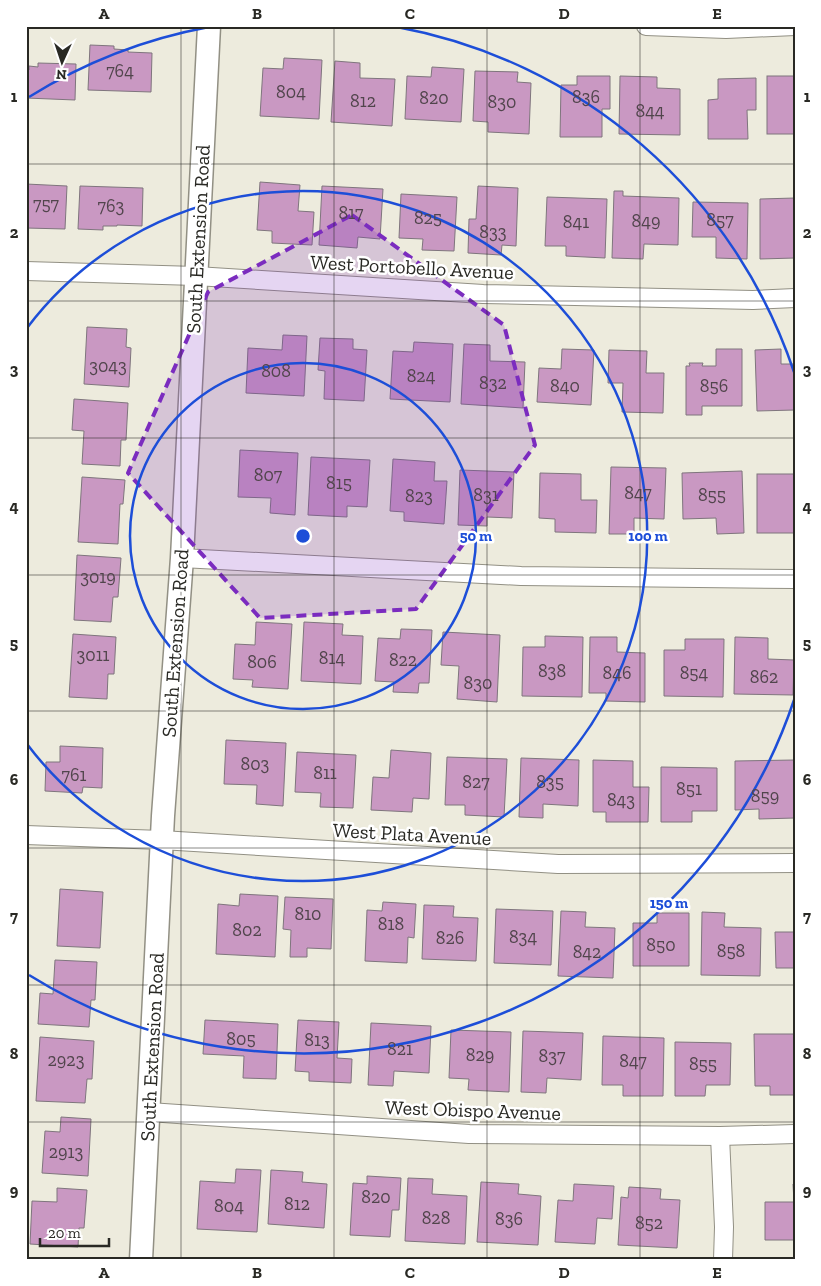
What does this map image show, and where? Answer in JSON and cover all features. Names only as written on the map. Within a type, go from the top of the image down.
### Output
[{"type":"street","name":"South Extension Road","points":[[141,1260],[161,840],[182,558],[210,26]]},
{"type":"street","points":[[646,26],[726,28],[795,26]]},
{"type":"street","name":"West Portobello Avenue","points":[[26,271],[196,276],[483,294],[753,300],[795,298]]},
{"type":"street","points":[[182,558],[520,576],[795,579]]},
{"type":"street","name":"West Plata Avenue","points":[[26,836],[161,840],[558,864],[795,863]]},
{"type":"street","name":"West Obispo Avenue","points":[[149,1112],[469,1134],[720,1136],[795,1134]]},
{"type":"street","points":[[720,1136],[724,1228],[723,1260]]},
{"type":"highlighted area","points":[[352,215],[504,325],[535,445],[416,609],[260,618],[128,473],[208,292]]},
{"type":"building","points":[[90,45],[114,46],[114,49],[128,50],[128,52],[152,53],[151,92],[88,90]]},
{"type":"building","points":[[284,58],[322,60],[319,119],[260,116],[263,68],[283,69]]},
{"type":"building","points":[[335,61],[360,63],[360,78],[395,79],[392,126],[331,122]]},
{"type":"building","points":[[38,63],[76,64],[75,100],[26,98],[26,70],[29,70],[29,66],[38,67]]},
{"type":"building","points":[[432,67],[464,69],[461,122],[405,119],[407,76],[431,77]]},
{"type":"building","points":[[475,71],[518,72],[517,82],[531,83],[529,134],[488,132],[488,122],[473,121]]},
{"type":"building","points":[[577,76],[610,76],[610,109],[602,109],[602,137],[560,137],[561,85],[577,85]]},
{"type":"building","points":[[620,76],[657,77],[657,88],[680,89],[680,135],[619,134]]},
{"type":"building","points":[[767,76],[795,76],[795,134],[767,134]]},
{"type":"building","points":[[756,78],[756,110],[747,110],[748,139],[708,139],[708,100],[718,99],[718,79]]},
{"type":"building","points":[[260,182],[300,185],[298,211],[314,212],[312,245],[272,243],[272,231],[257,230]]},
{"type":"building","points":[[26,184],[67,186],[65,229],[26,228]]},
{"type":"building","points":[[80,186],[143,188],[142,226],[103,226],[103,230],[78,229]]},
{"type":"building","points":[[322,186],[383,189],[380,239],[358,237],[357,248],[319,245]]},
{"type":"building","points":[[478,186],[518,188],[516,246],[502,245],[501,255],[468,253],[469,219],[476,219]]},
{"type":"building","points":[[614,191],[623,191],[623,196],[679,198],[678,245],[644,244],[643,259],[612,258]]},
{"type":"building","points":[[401,194],[457,197],[454,251],[422,250],[423,239],[399,238]]},
{"type":"building","points":[[547,197],[607,199],[605,258],[566,256],[566,246],[545,246]]},
{"type":"building","points":[[795,198],[795,258],[760,259],[760,199]]},
{"type":"building","points":[[693,202],[748,203],[747,259],[716,258],[716,237],[692,237]]},
{"type":"building","points":[[87,327],[127,329],[126,347],[131,348],[129,387],[84,384]]},
{"type":"building","points":[[283,335],[307,336],[304,396],[246,393],[248,348],[282,350]]},
{"type":"building","points":[[320,338],[353,339],[353,349],[367,350],[364,401],[324,399],[325,371],[318,370]]},
{"type":"building","points":[[414,342],[453,344],[450,402],[390,399],[393,351],[413,352]]},
{"type":"building","points":[[464,344],[490,345],[490,361],[525,362],[523,408],[461,404]]},
{"type":"building","points":[[562,349],[594,350],[591,405],[537,402],[539,368],[561,369]]},
{"type":"building","points":[[716,349],[742,349],[742,406],[702,406],[702,415],[686,415],[686,366],[690,366],[689,363],[703,363],[702,366],[716,366]]},
{"type":"building","points":[[781,349],[781,364],[795,364],[795,410],[757,411],[755,350]]},
{"type":"building","points":[[609,350],[647,351],[646,373],[664,373],[663,413],[622,412],[623,383],[608,383]]},
{"type":"building","points":[[74,399],[128,403],[126,440],[121,440],[120,466],[82,464],[84,431],[72,430]]},
{"type":"building","points":[[240,450],[298,453],[295,515],[270,513],[271,498],[238,497]]},
{"type":"building","points":[[311,457],[370,460],[367,507],[347,506],[347,517],[308,515]]},
{"type":"building","points":[[393,459],[435,462],[434,481],[447,481],[444,524],[404,521],[404,512],[390,511]]},
{"type":"building","points":[[611,467],[666,468],[664,519],[634,518],[634,534],[609,534]]},
{"type":"building","points":[[460,470],[514,472],[512,518],[487,517],[487,526],[458,525]]},
{"type":"building","points":[[742,471],[744,533],[717,534],[716,518],[683,519],[682,473]]},
{"type":"building","points":[[540,473],[581,474],[581,500],[597,500],[596,533],[555,532],[555,519],[539,518]]},
{"type":"building","points":[[757,474],[795,474],[795,533],[757,533]]},
{"type":"building","points":[[82,477],[125,480],[123,504],[120,504],[118,544],[78,542]]},
{"type":"building","points":[[77,555],[121,558],[118,597],[113,597],[111,622],[74,620]]},
{"type":"building","points":[[256,622],[292,624],[288,689],[252,687],[253,680],[233,679],[235,644],[255,645]]},
{"type":"building","points":[[304,622],[343,624],[342,635],[363,636],[361,684],[301,681]]},
{"type":"building","points":[[401,629],[432,630],[429,683],[419,683],[418,693],[393,692],[394,682],[375,681],[378,638],[400,639]]},
{"type":"building","points":[[443,632],[500,635],[497,702],[457,699],[459,666],[441,665]]},
{"type":"building","points":[[73,634],[116,637],[114,674],[108,674],[107,699],[69,697]]},
{"type":"building","points":[[545,636],[583,637],[582,697],[522,696],[523,647],[545,647]]},
{"type":"building","points":[[590,637],[617,637],[617,652],[645,653],[645,702],[606,701],[606,693],[589,693]]},
{"type":"building","points":[[735,637],[768,638],[768,659],[794,660],[793,695],[734,694]]},
{"type":"building","points":[[685,639],[724,639],[723,697],[664,696],[664,650],[685,650]]},
{"type":"building","points":[[226,740],[286,743],[283,806],[256,804],[257,785],[224,784]]},
{"type":"building","points":[[60,746],[103,748],[102,788],[83,787],[82,793],[45,791],[46,762],[60,762]]},
{"type":"building","points":[[391,750],[431,753],[429,799],[413,798],[412,812],[371,810],[373,777],[389,778]]},
{"type":"building","points":[[297,752],[356,755],[353,808],[320,807],[321,793],[295,792]]},
{"type":"building","points":[[447,757],[507,759],[504,817],[465,815],[465,805],[445,805]]},
{"type":"building","points":[[521,758],[579,760],[578,806],[543,804],[543,818],[519,817]]},
{"type":"building","points":[[593,760],[633,761],[633,787],[649,787],[648,822],[606,822],[606,812],[593,812]]},
{"type":"building","points":[[794,760],[795,818],[759,819],[759,809],[735,810],[735,761]]},
{"type":"building","points":[[661,767],[717,768],[717,811],[692,811],[692,822],[661,822]]},
{"type":"building","points":[[60,889],[103,892],[100,948],[57,946]]},
{"type":"building","points":[[240,894],[278,896],[275,957],[216,954],[218,904],[239,906]]},
{"type":"building","points":[[285,897],[333,899],[331,949],[307,948],[307,957],[290,957],[291,930],[283,929]]},
{"type":"building","points":[[383,902],[416,904],[414,938],[408,937],[407,963],[365,961],[367,910],[382,911]]},
{"type":"building","points":[[424,905],[454,906],[453,917],[478,918],[476,961],[422,959]]},
{"type":"building","points":[[496,909],[553,911],[551,965],[494,963]]},
{"type":"building","points":[[561,911],[586,912],[585,927],[615,928],[613,978],[558,976]]},
{"type":"building","points":[[702,912],[725,913],[724,927],[761,928],[760,976],[701,975]]},
{"type":"building","points":[[657,913],[689,913],[689,966],[633,966],[633,923],[657,923]]},
{"type":"building","points":[[775,932],[795,932],[795,968],[776,968]]},
{"type":"building","points":[[55,960],[97,962],[95,1000],[91,1000],[89,1027],[38,1024],[40,993],[53,994]]},
{"type":"building","points":[[205,1020],[278,1024],[276,1079],[243,1078],[244,1056],[203,1054]]},
{"type":"building","points":[[298,1020],[339,1022],[337,1058],[352,1059],[351,1083],[309,1081],[309,1072],[295,1071]]},
{"type":"building","points":[[371,1023],[431,1026],[429,1073],[394,1071],[393,1086],[368,1085]]},
{"type":"building","points":[[451,1030],[511,1032],[509,1092],[468,1090],[469,1079],[449,1078]]},
{"type":"building","points":[[523,1031],[583,1033],[581,1080],[547,1078],[546,1093],[521,1092]]},
{"type":"building","points":[[754,1034],[795,1034],[795,1095],[770,1095],[770,1086],[755,1086]]},
{"type":"building","points":[[603,1036],[664,1038],[663,1096],[623,1096],[623,1085],[602,1085]]},
{"type":"building","points":[[40,1037],[94,1041],[92,1079],[87,1079],[85,1103],[36,1101]]},
{"type":"building","points":[[675,1042],[731,1043],[730,1085],[706,1085],[705,1096],[675,1096]]},
{"type":"building","points":[[61,1117],[91,1119],[88,1176],[42,1173],[45,1131],[60,1132]]},
{"type":"building","points":[[236,1169],[261,1170],[257,1232],[197,1229],[200,1181],[235,1183]]},
{"type":"building","points":[[271,1170],[303,1172],[302,1182],[327,1184],[324,1228],[268,1224]]},
{"type":"building","points":[[367,1176],[401,1178],[399,1210],[392,1210],[390,1237],[350,1235],[353,1183],[367,1184]]},
{"type":"building","points":[[408,1178],[433,1179],[432,1194],[467,1196],[465,1244],[405,1241]]},
{"type":"building","points":[[481,1182],[519,1184],[518,1194],[541,1196],[538,1245],[477,1242]]},
{"type":"building","points":[[574,1184],[614,1186],[612,1219],[597,1218],[595,1244],[555,1242],[558,1200],[573,1201]]},
{"type":"building","points":[[793,1184],[795,1184],[795,1240],[765,1240],[765,1202],[794,1202]]},
{"type":"building","points":[[629,1187],[661,1189],[660,1199],[680,1200],[677,1248],[618,1245],[621,1197],[628,1198]]},
{"type":"building","points":[[57,1188],[87,1190],[84,1228],[79,1228],[78,1247],[30,1244],[32,1201],[57,1202]]}]
